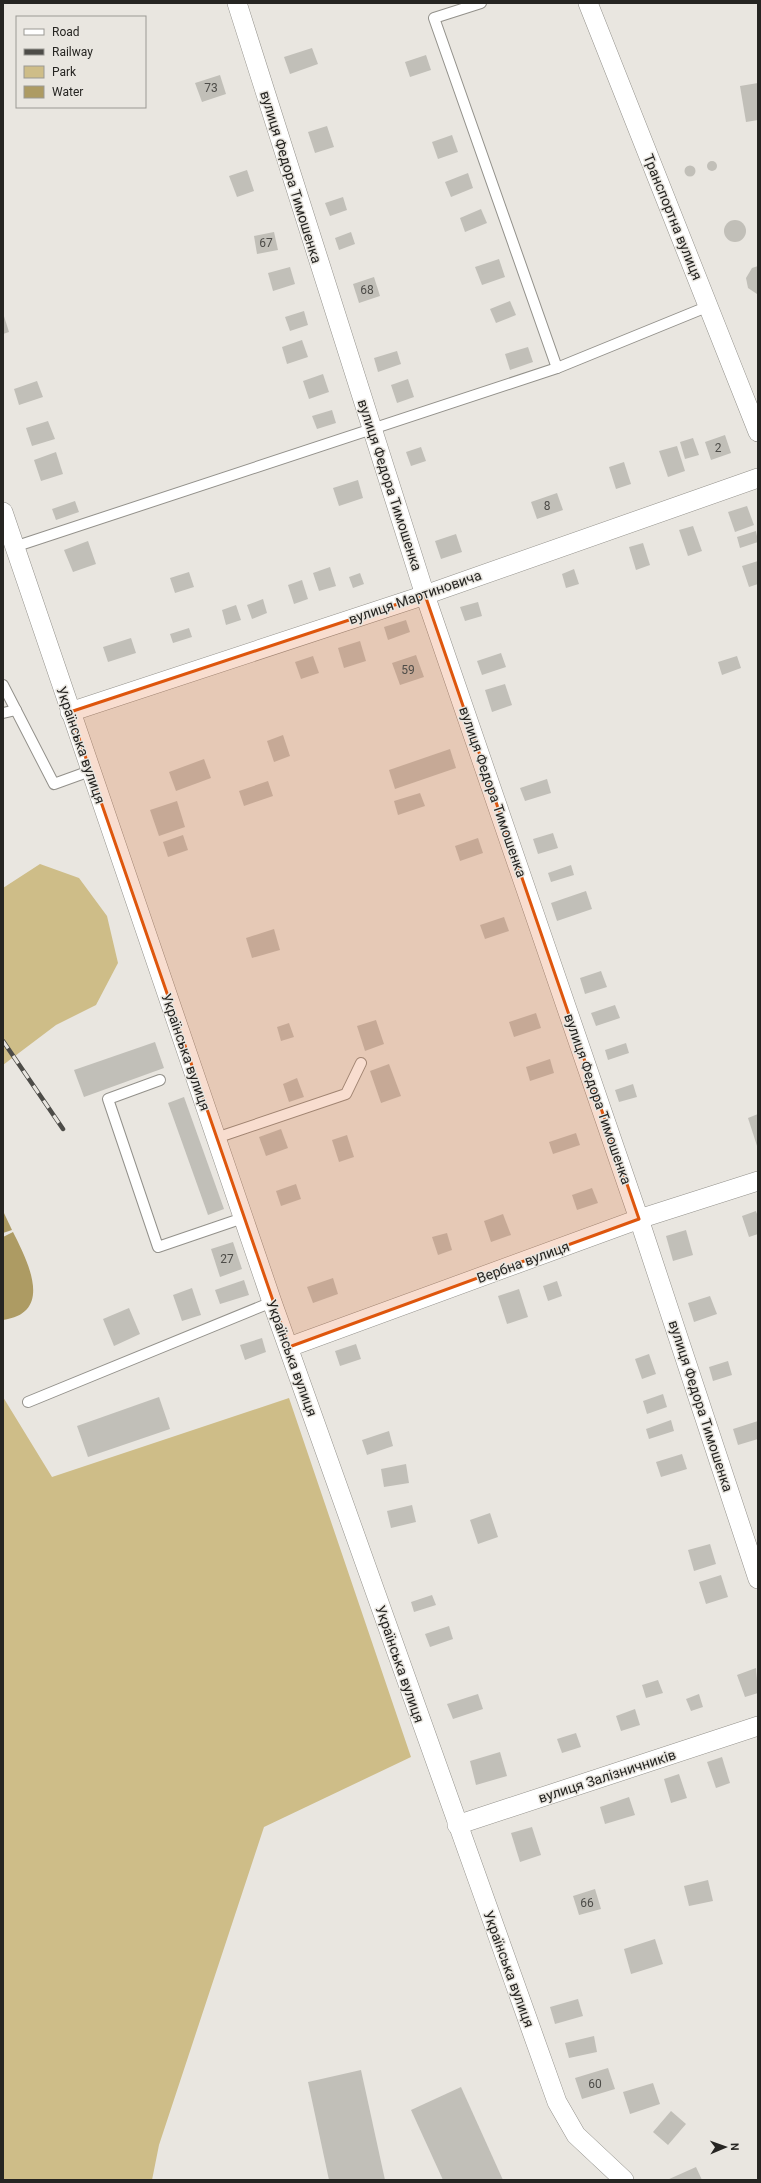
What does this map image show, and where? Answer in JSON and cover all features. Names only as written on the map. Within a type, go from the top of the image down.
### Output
[{"type":"street","name":"вулиця Федора Тимошенка","points":[[237,3],[425,595],[640,1219],[758,1579]]},
{"type":"street","name":"Транспортна вулиця","points":[[588,3],[758,432]]},
{"type":"street","name":"вулиця Мартиновича","points":[[70,712],[425,595],[758,478]]},
{"type":"street","name":"Українська вулиця","points":[[3,512],[272,1302],[457,1825],[557,2102],[576,2134],[624,2180]]},
{"type":"street","name":"Вербна вулиця","points":[[289,1347],[640,1219],[758,1180]]},
{"type":"street","name":"вулиця Залізничників","points":[[457,1825],[758,1726]]},
{"type":"lane","points":[[481,3],[434,18],[557,368]]},
{"type":"lane","points":[[14,547],[371,428],[557,368],[709,306]]},
{"type":"lane","points":[[3,685],[54,784],[90,771]]},
{"type":"lane","points":[[3,713],[16,710]]},
{"type":"lane","points":[[216,1138],[346,1094],[361,1063]]},
{"type":"lane","points":[[160,1080],[108,1099],[158,1247],[243,1218]]},
{"type":"lane","points":[[28,1402],[272,1302]]},
{"type":"highlighted area","points":[[425,595],[639,1219],[289,1347],[70,712]]},
{"type":"green space","points":[[40,864],[79,878],[107,916],[118,963],[96,1005],[56,1025],[3,1065],[3,888]]},
{"type":"green space","points":[[3,1397],[52,1477],[289,1398],[411,1757],[264,1827],[159,2145],[152,2180],[3,2180]]},
{"type":"water","points":[[3,1211],[12,1230],[3,1233]]},
{"type":"water","points":[[13,1232],[30,1270],[33,1284],[33,1296],[28,1307],[19,1315],[3,1320],[3,1237]]},
{"type":"building","points":[[312,48],[318,64],[290,74],[284,57]]},
{"type":"building","points":[[426,55],[431,70],[410,77],[405,62]]},
{"type":"building","points":[[220,75],[226,94],[202,102],[195,83]]},
{"type":"building","points":[[758,83],[758,120],[746,122],[740,86]]},
{"type":"building","points":[[327,126],[334,147],[315,153],[308,132]]},
{"type":"building","points":[[452,135],[458,152],[438,159],[432,142]]},
{"type":"building","points":[[710,161],[714,161],[716,162],[716,170],[710,171],[707,168],[707,164]]},
{"type":"building","points":[[690,165],[694,167],[696,171],[694,175],[690,177],[686,175],[684,171],[686,167]]},
{"type":"building","points":[[247,170],[254,191],[237,197],[229,176]]},
{"type":"building","points":[[468,173],[473,188],[451,197],[445,182]]},
{"type":"building","points":[[343,197],[347,210],[330,216],[325,203]]},
{"type":"building","points":[[481,209],[487,223],[465,232],[460,218]]},
{"type":"building","points":[[735,220],[743,223],[746,231],[743,239],[735,242],[727,239],[724,231],[727,223]]},
{"type":"building","points":[[274,232],[278,250],[257,254],[254,236]]},
{"type":"building","points":[[351,232],[355,244],[339,250],[335,238]]},
{"type":"building","points":[[499,259],[505,277],[482,285],[475,267]]},
{"type":"building","points":[[758,266],[757,294],[748,288],[746,278],[752,268]]},
{"type":"building","points":[[290,267],[295,284],[273,291],[268,273]]},
{"type":"building","points":[[374,277],[380,296],[359,303],[353,284]]},
{"type":"building","points":[[510,301],[516,315],[496,323],[490,309]]},
{"type":"building","points":[[304,311],[308,325],[290,331],[285,317]]},
{"type":"building","points":[[3,313],[9,332],[3,334]]},
{"type":"building","points":[[302,340],[308,357],[287,364],[282,347]]},
{"type":"building","points":[[528,347],[533,362],[510,370],[505,354]]},
{"type":"building","points":[[397,351],[401,364],[378,372],[374,358]]},
{"type":"building","points":[[323,374],[329,392],[309,399],[303,381]]},
{"type":"building","points":[[408,379],[414,397],[397,403],[391,385]]},
{"type":"building","points":[[37,381],[43,397],[19,405],[14,389]]},
{"type":"building","points":[[332,410],[336,423],[317,429],[312,416]]},
{"type":"building","points":[[48,421],[55,439],[32,446],[26,428]]},
{"type":"building","points":[[725,435],[731,453],[711,460],[705,442]]},
{"type":"building","points":[[693,438],[699,455],[685,459],[680,442]]},
{"type":"building","points":[[677,446],[685,471],[668,477],[659,451]]},
{"type":"building","points":[[421,447],[426,461],[411,466],[406,452]]},
{"type":"building","points":[[56,452],[63,474],[41,481],[34,460]]},
{"type":"building","points":[[624,462],[631,484],[616,489],[609,467]]},
{"type":"building","points":[[358,480],[363,498],[339,506],[333,488]]},
{"type":"building","points":[[557,493],[563,510],[537,519],[531,502]]},
{"type":"building","points":[[75,501],[79,512],[56,520],[52,509]]},
{"type":"building","points":[[747,506],[754,525],[735,532],[728,512]]},
{"type":"building","points":[[693,526],[702,551],[688,556],[679,530]]},
{"type":"building","points":[[756,531],[758,542],[740,548],[737,537]]},
{"type":"building","points":[[456,534],[462,552],[441,559],[435,541]]},
{"type":"building","points":[[88,541],[96,564],[73,572],[64,550]]},
{"type":"building","points":[[643,543],[650,565],[636,570],[629,547]]},
{"type":"building","points":[[758,561],[758,584],[749,587],[742,566]]},
{"type":"building","points":[[330,567],[336,586],[319,591],[313,573]]},
{"type":"building","points":[[574,569],[579,584],[566,588],[562,574]]},
{"type":"building","points":[[189,572],[194,587],[175,593],[170,578]]},
{"type":"building","points":[[360,573],[364,584],[353,588],[349,577]]},
{"type":"building","points":[[302,580],[308,599],[294,604],[288,585]]},
{"type":"building","points":[[263,599],[267,613],[252,619],[247,605]]},
{"type":"building","points":[[478,602],[482,616],[465,621],[460,607]]},
{"type":"building","points":[[236,605],[241,620],[226,625],[222,610]]},
{"type":"building","points":[[406,620],[410,632],[388,640],[384,627]]},
{"type":"building","points":[[189,628],[192,637],[173,643],[170,634]]},
{"type":"building","points":[[131,638],[136,653],[108,662],[103,647]]},
{"type":"building","points":[[360,641],[366,661],[344,668],[338,648]]},
{"type":"building","points":[[501,653],[506,667],[482,675],[477,661]]},
{"type":"building","points":[[416,655],[424,677],[400,685],[392,663]]},
{"type":"building","points":[[313,656],[319,673],[301,679],[295,662]]},
{"type":"building","points":[[737,656],[741,668],[722,675],[718,662]]},
{"type":"building","points":[[505,684],[512,705],[492,712],[485,690]]},
{"type":"building","points":[[283,735],[290,756],[274,762],[267,741]]},
{"type":"building","points":[[450,749],[456,768],[395,789],[389,770]]},
{"type":"building","points":[[204,759],[211,778],[176,791],[169,772]]},
{"type":"building","points":[[547,779],[551,793],[525,801],[520,788]]},
{"type":"building","points":[[268,781],[273,796],[244,806],[239,791]]},
{"type":"building","points":[[420,793],[425,806],[398,815],[394,801]]},
{"type":"building","points":[[177,801],[185,827],[159,836],[150,810]]},
{"type":"building","points":[[553,833],[558,848],[538,854],[533,839]]},
{"type":"building","points":[[183,835],[188,850],[168,857],[163,842]]},
{"type":"building","points":[[478,838],[483,853],[460,861],[455,846]]},
{"type":"building","points":[[571,865],[574,875],[551,882],[548,873]]},
{"type":"building","points":[[586,891],[592,909],[557,921],[551,903]]},
{"type":"building","points":[[504,917],[509,931],[485,939],[480,925]]},
{"type":"building","points":[[274,929],[280,950],[252,958],[246,938]]},
{"type":"building","points":[[601,971],[607,987],[585,994],[580,978]]},
{"type":"building","points":[[615,1005],[620,1018],[596,1026],[591,1013]]},
{"type":"building","points":[[536,1013],[541,1028],[514,1037],[509,1022]]},
{"type":"building","points":[[376,1020],[384,1044],[365,1051],[357,1026]]},
{"type":"building","points":[[289,1023],[294,1037],[281,1041],[277,1027]]},
{"type":"building","points":[[155,1042],[164,1068],[84,1097],[74,1070]]},
{"type":"building","points":[[626,1043],[629,1053],[608,1060],[605,1050]]},
{"type":"building","points":[[550,1059],[554,1073],[530,1081],[526,1067]]},
{"type":"building","points":[[389,1064],[401,1096],[381,1103],[370,1071]]},
{"type":"building","points":[[297,1078],[304,1097],[289,1102],[283,1084]]},
{"type":"building","points":[[633,1084],[637,1097],[619,1102],[615,1090]]},
{"type":"building","points":[[184,1097],[224,1209],[208,1215],[168,1103]]},
{"type":"building","points":[[758,1114],[758,1149],[748,1118]]},
{"type":"building","points":[[281,1129],[288,1148],[266,1156],[259,1137]]},
{"type":"building","points":[[576,1133],[580,1145],[553,1154],[549,1142]]},
{"type":"building","points":[[347,1135],[354,1157],[339,1162],[332,1140]]},
{"type":"building","points":[[296,1184],[301,1199],[281,1206],[276,1191]]},
{"type":"building","points":[[592,1188],[598,1203],[577,1210],[572,1195]]},
{"type":"building","points":[[756,1211],[758,1217],[758,1234],[749,1237],[742,1216]]},
{"type":"building","points":[[503,1214],[511,1235],[491,1242],[484,1221]]},
{"type":"building","points":[[686,1230],[693,1255],[673,1261],[666,1236]]},
{"type":"building","points":[[447,1233],[452,1250],[438,1255],[432,1237]]},
{"type":"building","points":[[233,1242],[242,1269],[220,1277],[211,1249]]},
{"type":"building","points":[[333,1278],[338,1294],[313,1303],[307,1287]]},
{"type":"building","points":[[244,1280],[249,1295],[220,1304],[215,1290]]},
{"type":"building","points":[[557,1281],[562,1296],[548,1301],[543,1286]]},
{"type":"building","points":[[192,1288],[201,1315],[182,1321],[173,1295]]},
{"type":"building","points":[[519,1289],[528,1317],[507,1324],[498,1296]]},
{"type":"building","points":[[710,1296],[717,1314],[694,1322],[688,1303]]},
{"type":"building","points":[[129,1308],[140,1334],[114,1346],[103,1319]]},
{"type":"building","points":[[262,1338],[266,1352],[245,1360],[240,1345]]},
{"type":"building","points":[[356,1344],[361,1359],[340,1366],[335,1351]]},
{"type":"building","points":[[649,1354],[656,1374],[642,1379],[635,1359]]},
{"type":"building","points":[[728,1361],[732,1375],[713,1381],[709,1367]]},
{"type":"building","points":[[663,1394],[667,1407],[647,1414],[643,1401]]},
{"type":"building","points":[[159,1397],[170,1429],[88,1457],[77,1426]]},
{"type":"building","points":[[671,1420],[674,1431],[649,1439],[646,1429]]},
{"type":"building","points":[[758,1421],[758,1439],[738,1445],[733,1429]]},
{"type":"building","points":[[389,1431],[393,1446],[367,1455],[362,1440]]},
{"type":"building","points":[[682,1454],[687,1469],[661,1477],[656,1462]]},
{"type":"building","points":[[406,1464],[409,1483],[384,1487],[381,1469]]},
{"type":"building","points":[[412,1505],[416,1522],[391,1528],[387,1511]]},
{"type":"building","points":[[490,1513],[498,1537],[478,1544],[470,1520]]},
{"type":"building","points":[[710,1544],[716,1564],[694,1571],[688,1550]]},
{"type":"building","points":[[721,1575],[728,1597],[706,1604],[699,1582]]},
{"type":"building","points":[[432,1595],[436,1605],[414,1612],[411,1602]]},
{"type":"building","points":[[449,1626],[453,1639],[430,1647],[425,1634]]},
{"type":"building","points":[[756,1668],[758,1693],[745,1697],[737,1675]]},
{"type":"building","points":[[658,1680],[663,1693],[646,1698],[642,1685]]},
{"type":"building","points":[[478,1694],[483,1709],[453,1719],[447,1704]]},
{"type":"building","points":[[699,1694],[703,1707],[691,1711],[686,1699]]},
{"type":"building","points":[[635,1709],[640,1725],[621,1731],[616,1716]]},
{"type":"building","points":[[576,1733],[581,1747],[562,1753],[557,1739]]},
{"type":"building","points":[[500,1752],[507,1776],[476,1785],[470,1761]]},
{"type":"building","points":[[722,1757],[730,1783],[716,1788],[707,1762]]},
{"type":"building","points":[[679,1774],[687,1798],[671,1803],[664,1779]]},
{"type":"building","points":[[629,1797],[635,1815],[605,1824],[600,1807]]},
{"type":"building","points":[[532,1827],[541,1855],[520,1862],[511,1833]]},
{"type":"building","points":[[708,1880],[713,1901],[689,1906],[684,1886]]},
{"type":"building","points":[[595,1889],[601,1909],[579,1915],[573,1896]]},
{"type":"building","points":[[655,1939],[663,1964],[631,1974],[624,1949]]},
{"type":"building","points":[[578,1999],[583,2016],[555,2024],[550,2007]]},
{"type":"building","points":[[594,2036],[597,2052],[569,2058],[565,2043]]},
{"type":"building","points":[[608,2068],[615,2089],[582,2099],[575,2078]]},
{"type":"building","points":[[361,2070],[385,2180],[329,2180],[308,2082]]},
{"type":"building","points":[[653,2083],[660,2104],[630,2114],[623,2092]]},
{"type":"building","points":[[461,2087],[503,2180],[443,2180],[411,2110]]},
{"type":"building","points":[[671,2111],[686,2124],[668,2145],[653,2132]]},
{"type":"building","points":[[696,2167],[702,2180],[667,2180]]},
{"type":"railway","points":[[3,1041],[63,1129]]}]
